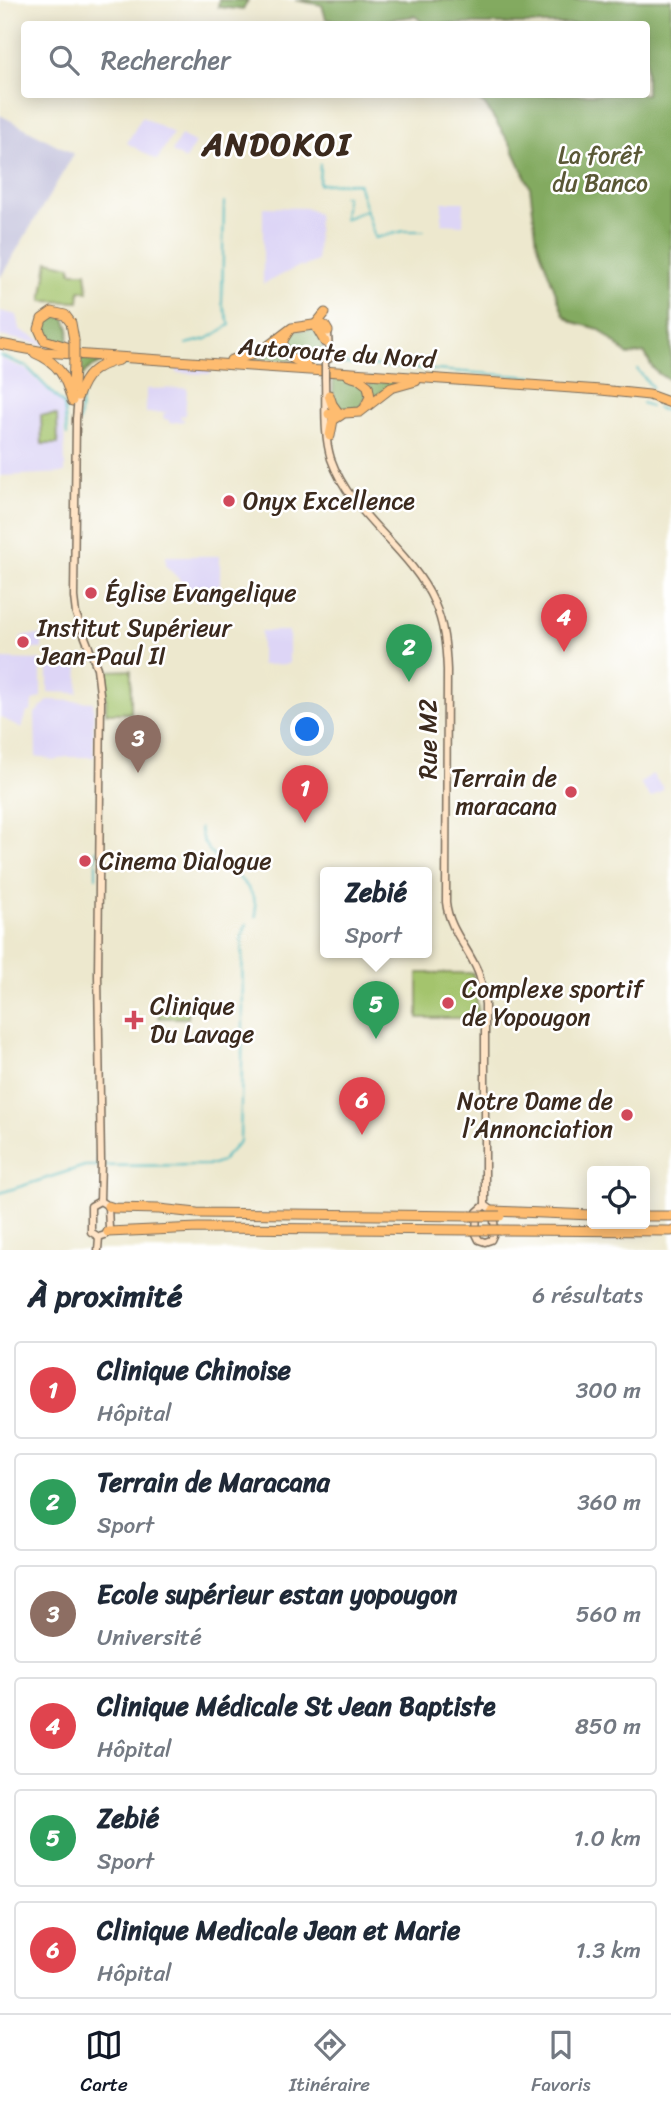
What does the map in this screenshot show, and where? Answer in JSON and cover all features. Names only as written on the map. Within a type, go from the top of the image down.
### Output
[{"type":"highway","points":[[323,324],[325,342]]},
{"type":"highway","points":[[231,360],[260,353],[292,328],[323,324]]},
{"type":"highway","points":[[306,364],[293,359],[285,352],[283,340],[292,330],[323,324]]},
{"type":"highway","name":"Autoroute du Nord","points":[[0,342],[34,346],[72,344],[231,360],[651,393],[671,398]]},
{"type":"highway","name":"Autoroute du Nord","points":[[0,342],[27,350],[330,377],[430,378],[651,393],[671,403]]},
{"type":"highway","points":[[72,344],[75,399]]},
{"type":"highway","points":[[27,350],[60,369],[75,399]]},
{"type":"highway","points":[[75,399],[83,381],[95,369],[107,363],[131,358]]},
{"type":"highway","points":[[330,377],[363,382],[370,393],[368,402],[361,409],[332,413]]},
{"type":"highway","points":[[332,413],[363,411],[397,385],[430,378]]},
{"type":"highway","points":[[329,395],[335,417],[330,436]]},
{"type":"highway","points":[[104,1203],[114,1208],[197,1213],[378,1215],[485,1211],[587,1215]]},
{"type":"highway","points":[[650,1216],[671,1215]]},
{"type":"highway","points":[[108,1232],[198,1227],[485,1235],[593,1231],[671,1233]]},
{"type":"main road","points":[[323,324],[327,359]]},
{"type":"main road","points":[[325,342],[332,413],[330,436],[344,483]]},
{"type":"main road","points":[[329,395],[330,377]]},
{"type":"main road","points":[[75,399],[71,565],[76,614],[95,660],[100,685],[100,1165],[108,1232],[99,1237]]},
{"type":"main road","points":[[332,413],[328,449],[344,483]]},
{"type":"main road","name":"Rue M2","points":[[344,483],[364,512],[423,582],[438,613],[444,634],[447,662],[448,916],[480,977],[485,1004],[485,1211]]},
{"type":"main road","points":[[99,971],[100,1065]]},
{"type":"main road","points":[[99,1237],[91,1232],[91,1206],[104,1203]]},
{"type":"main road","points":[[485,1211],[485,1250]]},
{"type":"main road","points":[[485,1211],[485,1235]]},
{"type":"main road","points":[[99,1237],[99,1250]]},
{"type":"shaded area","points":[[0,115],[74,154],[0,278]]},
{"type":"shaded area","points":[[142,117],[173,133],[157,160],[127,143]]},
{"type":"shaded area","points":[[181,135],[195,143],[185,160],[172,152]]},
{"type":"shaded area","points":[[442,202],[464,202],[463,225],[442,224]]},
{"type":"shaded area","points":[[263,207],[307,208],[318,214],[317,261],[263,284]]},
{"type":"shaded area","points":[[0,311],[17,315],[20,330],[52,346],[0,336]]},
{"type":"shaded area","points":[[0,358],[26,369],[64,408],[65,473],[0,476]]},
{"type":"shaded area","points":[[176,365],[211,367],[210,374],[177,373]]},
{"type":"shaded area","points":[[187,388],[185,416],[181,415],[180,418],[184,421],[169,423],[163,414],[168,412],[146,413],[146,389]]},
{"type":"shaded area","points":[[166,556],[220,556],[220,600],[200,600],[166,566]]},
{"type":"shaded area","points":[[261,631],[289,631],[289,664],[261,665]]},
{"type":"shaded area","name":"Institut Supérieur Jean-Paul II","points":[[42,635],[42,649],[21,649],[21,636]]},
{"type":"shaded area","points":[[0,659],[41,660],[41,697],[32,702],[31,712],[27,712],[22,728],[0,717]]},
{"type":"shaded area","points":[[79,659],[78,693],[48,692],[50,660]]},
{"type":"shaded area","points":[[49,700],[93,702],[94,757],[66,757],[53,761],[36,757],[35,713]]},
{"type":"shaded area","points":[[652,774],[664,789],[651,798],[640,784]]},
{"type":"green space","points":[[219,0],[248,0],[243,10],[218,7]]},
{"type":"green space","name":"La forêt du Banco","points":[[295,0],[671,0],[671,380],[655,370],[645,353],[628,355],[599,329],[573,322],[564,315],[537,242],[530,187],[511,145],[485,105],[476,98],[650,98],[650,21],[421,21],[415,16],[379,21],[339,21],[326,19],[322,5]]},
{"type":"green space","points":[[48,261],[71,266],[71,272],[86,272],[88,292],[80,290],[79,302],[42,301]]},
{"type":"green space","points":[[50,314],[65,318],[69,329],[68,343],[59,343],[44,337],[42,321]]},
{"type":"green space","points":[[313,329],[323,341],[322,362],[307,361],[288,353],[286,338],[293,331]]},
{"type":"green space","points":[[281,338],[293,361],[248,358]]},
{"type":"green space","points":[[75,357],[102,359],[102,362],[87,370],[78,382],[75,381]]},
{"type":"green space","points":[[333,378],[353,378],[369,390],[360,408],[337,407],[333,394]]},
{"type":"green space","points":[[369,378],[400,382],[371,402]]},
{"type":"green space","points":[[41,415],[57,415],[58,444],[42,444]]},
{"type":"green space","points":[[131,670],[131,713],[106,713],[106,671]]},
{"type":"green space","name":"Complexe sportif de Yopougon","points":[[418,973],[473,973],[478,1011],[474,1018],[418,1018]]},
{"type":"green space","points":[[159,1004],[188,1004],[188,1018],[159,1018]]},
{"type":"waterway","points":[[320,164],[319,184],[358,183],[375,238],[404,231],[424,231]]},
{"type":"waterway","points":[[343,196],[346,196],[344,219],[366,210]]},
{"type":"waterway","points":[[186,344],[207,339],[230,325],[222,303],[224,202]]},
{"type":"waterway","points":[[0,356],[26,366],[64,405],[67,435]]},
{"type":"waterway","points":[[120,364],[139,363]]},
{"type":"waterway","points":[[334,363],[537,377]]},
{"type":"waterway","points":[[637,369],[652,387]]},
{"type":"waterway","points":[[79,422],[82,396]]},
{"type":"waterway","points":[[642,403],[650,406]]},
{"type":"waterway","points":[[657,408],[671,413]]},
{"type":"waterway","points":[[200,828],[203,841],[210,852],[249,889],[255,901],[256,916]]},
{"type":"waterway","points":[[96,850],[96,877]]},
{"type":"waterway","points":[[0,1193],[85,1166],[213,1165],[221,1162],[240,1141],[242,934],[247,924]]},
{"type":"waterway","points":[[97,1124],[97,1164]]},
{"type":"place","name":"Onyx Excellence","points":[[229,501]]},
{"type":"place","name":"Église Evangelique","points":[[91,593]]},
{"type":"place","name":"Institut Supérieur Jean-Paul II","points":[[23,642]]},
{"type":"place","name":"Clinique Médicale St Jean Baptiste","points":[[564,652]]},
{"type":"place","name":"Terrain de Maracana","points":[[409,682]]},
{"type":"place","name":"Ecole supérieur estan yopougon","points":[[138,773]]},
{"type":"place","name":"Terrain de maracana","points":[[571,792]]},
{"type":"place","name":"Clinique Chinoise","points":[[305,823]]},
{"type":"place","name":"Cinema Dialogue","points":[[85,861]]},
{"type":"place","name":"Complexe sportif de Yopougon","points":[[448,1003]]},
{"type":"place","name":"Clinique Du Lavage","points":[[134,1020]]},
{"type":"place","name":"Zebié","points":[[376,1039]]},
{"type":"place","name":"Notre Dame de l’Annonciation","points":[[627,1115]]},
{"type":"place","name":"Clinique Medicale Jean et Marie","points":[[362,1135]]},
{"type":"district","name":"ANDOKOI","points":[[277,144]]}]
